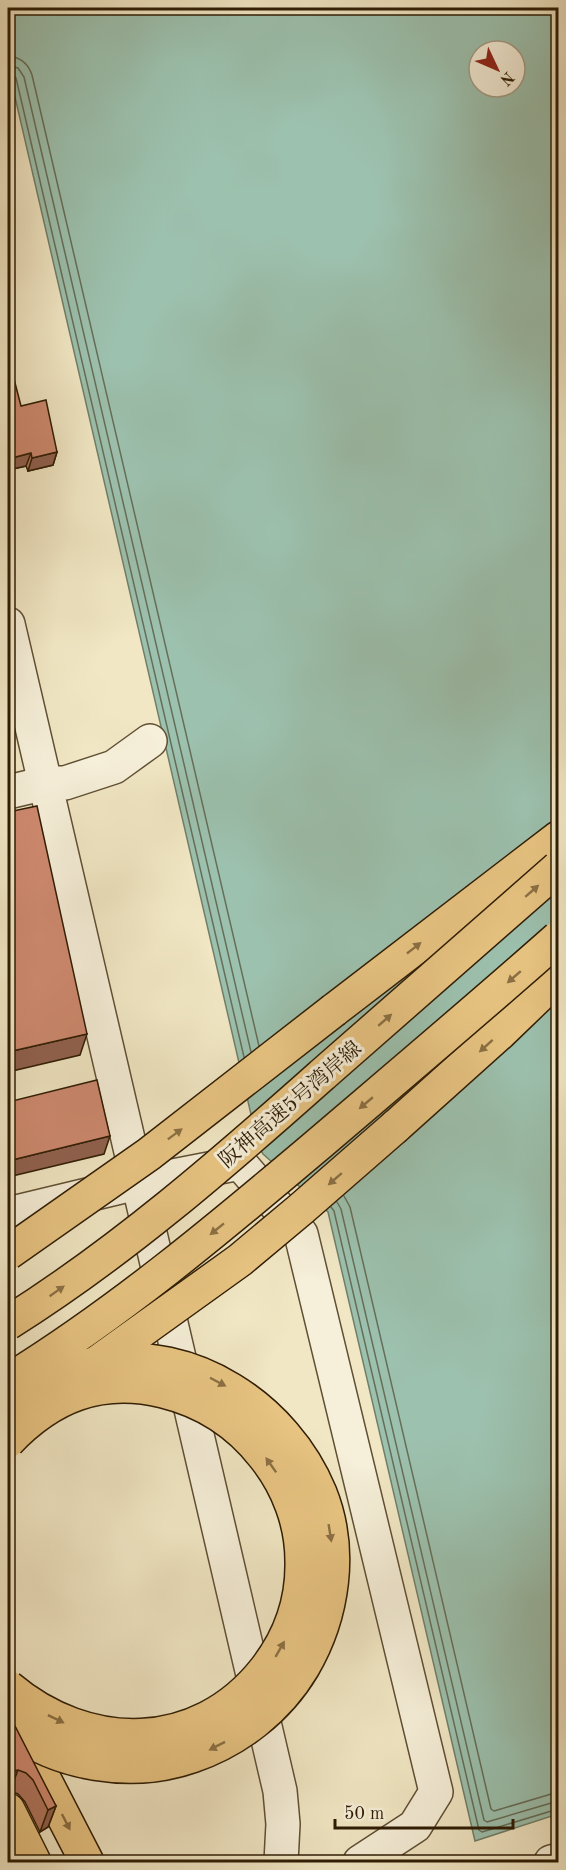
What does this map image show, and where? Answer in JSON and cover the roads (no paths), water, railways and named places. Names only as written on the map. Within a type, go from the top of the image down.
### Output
[{"type":"highway","points":[[8,1253],[149,1154],[558,838]]},
{"type":"highway","name":"阪神高速5号湾岸線","points":[[8,1323],[118,1248],[193,1188],[558,868]]},
{"type":"highway","points":[[8,1381],[103,1317],[197,1245],[558,938]]},
{"type":"highway","points":[[8,1435],[40,1404],[240,1260],[501,1032],[558,977]]},
{"type":"highway","points":[[8,1408],[39,1384],[63,1372],[115,1360],[146,1360],[174,1364],[205,1375],[232,1389],[255,1406],[294,1447],[320,1494],[331,1539],[332,1574],[329,1600],[321,1629],[311,1654],[296,1677],[279,1700],[258,1720],[211,1750],[159,1765],[132,1767],[105,1765],[81,1761],[57,1752],[32,1741],[8,1726]]},
{"type":"highway","points":[[8,1441],[42,1410],[63,1398],[86,1391],[133,1387],[167,1392],[200,1403],[255,1444],[283,1484],[293,1506],[299,1528],[302,1574],[300,1595],[294,1617],[287,1637],[275,1657],[244,1694],[225,1709],[181,1729],[158,1734],[110,1735],[86,1730],[61,1722],[40,1711],[8,1687]]},
{"type":"highway","points":[[8,1709],[87,1863]]},
{"type":"highway","points":[[8,1810],[34,1863]]},
{"type":"street","points":[[8,624],[279,1791],[283,1824],[281,1863]]},
{"type":"street","points":[[8,792],[46,783],[64,783],[114,767],[150,741]]},
{"type":"street","points":[[8,1214],[137,1183],[240,1163],[301,1234],[436,1792],[415,1826],[360,1863]]},
{"type":"street","points":[[550,1863],[558,1860]]},
{"type":"water","points":[[8,8],[558,8],[558,1814],[475,1841],[328,1212],[263,1154],[256,1142],[8,67]]}]
